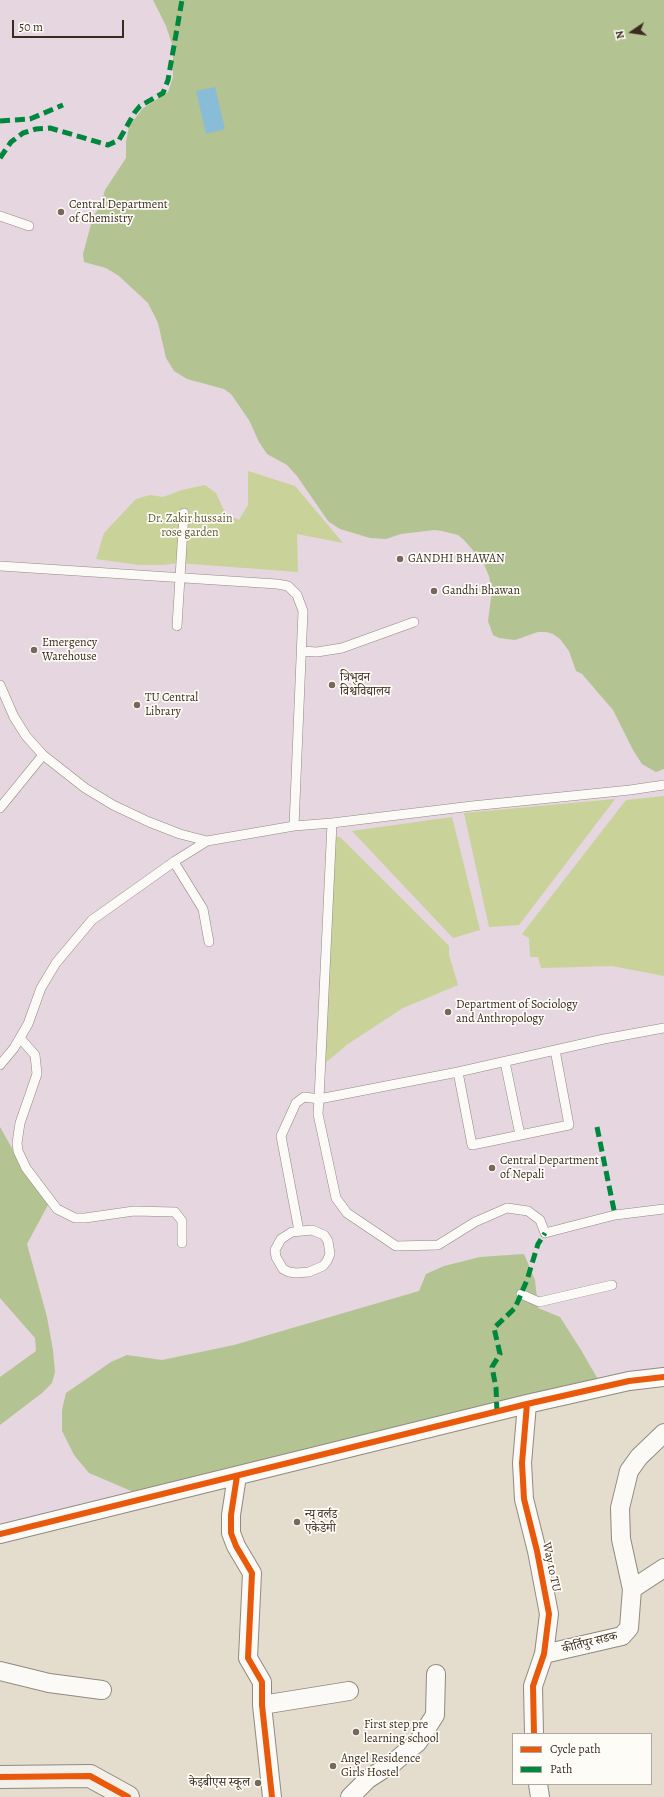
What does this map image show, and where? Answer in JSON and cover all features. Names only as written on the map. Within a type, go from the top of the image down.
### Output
[{"type":"street","points":[[0,1534],[527,1404],[664,1376]]},
{"type":"street","name":"Way to TU","points":[[527,1404],[522,1463],[524,1499],[537,1551],[549,1614],[544,1654],[533,1686],[534,1733]]},
{"type":"street","name":"कीर्तिपुर सडक","points":[[544,1654],[622,1636],[629,1628],[632,1589],[621,1539],[620,1508],[629,1471],[639,1457],[664,1433]]},
{"type":"street","points":[[237,1476],[231,1515],[231,1532],[236,1546],[252,1573],[248,1658],[262,1682],[262,1705],[272,1797]]},
{"type":"street","points":[[632,1589],[664,1568]]},
{"type":"street","points":[[0,1671],[49,1683],[102,1690]]},
{"type":"street","points":[[350,1797],[368,1778],[393,1763],[418,1742],[435,1715],[436,1674]]},
{"type":"street","points":[[262,1705],[349,1691]]},
{"type":"street","points":[[0,1777],[90,1776],[128,1797]]},
{"type":"street","points":[[538,1785],[540,1797]]},
{"type":"lane","points":[[0,216],[30,226]]},
{"type":"lane","points":[[177,626],[184,513]]},
{"type":"lane","points":[[0,566],[277,584],[288,586],[297,595],[302,611],[294,826]]},
{"type":"lane","points":[[301,651],[317,652],[342,648],[414,622]]},
{"type":"lane","points":[[0,685],[14,717],[26,736],[43,755],[85,788],[113,805],[180,834],[207,841]]},
{"type":"lane","points":[[0,808],[43,755]]},
{"type":"lane","points":[[1,1063],[20,1038],[28,1024],[41,988],[56,962],[92,920],[174,862],[207,841],[294,826],[630,790],[664,785]]},
{"type":"lane","points":[[332,823],[318,1114],[336,1198],[347,1213],[396,1246],[438,1245],[475,1222],[507,1208],[528,1211],[540,1220],[545,1233],[615,1215],[664,1209]]},
{"type":"lane","points":[[174,862],[204,909],[208,942]]},
{"type":"lane","points":[[299,1231],[281,1136],[296,1103],[304,1097],[319,1099],[458,1072],[555,1050],[664,1028]]},
{"type":"lane","points":[[20,1038],[35,1055],[37,1074],[20,1123],[17,1143],[18,1152],[26,1168],[57,1209],[75,1218],[134,1211],[175,1212],[182,1221],[182,1243]]},
{"type":"lane","points":[[458,1072],[472,1145],[569,1125],[555,1050]]},
{"type":"lane","points":[[505,1062],[520,1135]]},
{"type":"lane","points":[[312,1230],[324,1235],[330,1247],[330,1254],[323,1266],[309,1272],[296,1273],[283,1269],[276,1257],[275,1250],[281,1239],[287,1234],[299,1231],[312,1230]]},
{"type":"lane","points":[[521,1294],[539,1302],[612,1285]]},
{"type":"shaded area","name":"त्रिभुवन विश्वविद्यालय","points":[[0,0],[664,0],[664,1371],[0,1530]]},
{"type":"green space","points":[[153,0],[664,0],[664,769],[656,772],[642,764],[633,750],[613,710],[582,674],[576,671],[569,651],[560,639],[553,634],[546,632],[538,632],[515,640],[499,638],[493,635],[488,621],[492,591],[489,576],[483,562],[464,540],[458,535],[434,530],[401,534],[386,539],[370,538],[340,529],[328,521],[297,476],[287,465],[267,454],[259,442],[249,420],[231,394],[224,389],[187,379],[174,371],[166,358],[158,323],[148,303],[119,276],[106,268],[84,262],[83,254],[93,217],[101,205],[105,190],[126,158],[126,142],[129,127],[142,109],[168,92],[173,77],[173,47],[166,26]]},
{"type":"green space","name":"Dr. Zakir hussain rose garden","points":[[248,471],[295,486],[343,543],[297,534],[298,572],[178,563],[163,565],[139,565],[96,559],[104,533],[136,499],[150,495],[163,497],[182,490],[205,485],[216,493],[225,513],[239,520],[248,505]]},
{"type":"green space","points":[[664,796],[664,976],[612,966],[541,968],[538,957],[530,957],[529,938],[522,934],[626,800]]},
{"type":"green space","points":[[615,799],[519,925],[489,927],[464,813]]},
{"type":"green space","points":[[452,817],[480,930],[453,938],[352,831]]},
{"type":"green space","points":[[330,836],[340,837],[449,946],[449,955],[458,985],[403,1008],[348,1044],[324,1064]]},
{"type":"green space","points":[[0,1127],[22,1166],[49,1203],[27,1244],[47,1317],[55,1372],[52,1383],[42,1393],[0,1425],[0,1377],[36,1351],[35,1338],[0,1298]]},
{"type":"green space","points":[[524,1254],[535,1280],[538,1308],[560,1317],[600,1383],[143,1496],[89,1473],[74,1455],[62,1431],[62,1410],[66,1393],[111,1362],[127,1355],[162,1360],[234,1345],[419,1291],[426,1274],[444,1266],[480,1257]]},
{"type":"water","points":[[215,87],[225,129],[206,134],[196,91]]},
{"type":"marked path","points":[[0,158],[11,142],[23,133],[36,129],[50,128],[108,145],[119,140],[140,106],[163,93],[168,80],[182,0]]},
{"type":"marked path","points":[[0,121],[30,119],[63,105]]},
{"type":"marked path","points":[[597,1127],[615,1215]]},
{"type":"marked path","points":[[497,1412],[496,1388],[492,1367],[500,1354],[494,1328],[515,1308],[527,1280],[538,1244],[545,1233]]},
{"type":"cycle path","points":[[0,1534],[527,1404],[629,1381],[664,1377]]},
{"type":"cycle path","points":[[527,1404],[522,1463],[524,1499],[537,1551],[549,1614],[544,1654],[533,1686],[534,1733]]},
{"type":"cycle path","points":[[237,1476],[231,1515],[231,1533],[236,1546],[252,1573],[248,1658],[262,1682],[262,1705],[272,1797]]},
{"type":"cycle path","points":[[0,1777],[90,1776],[128,1797]]},
{"type":"place","name":"Central Department of Chemistry","points":[[61,212]]},
{"type":"place","name":"GANDHI BHAWAN","points":[[400,559]]},
{"type":"place","name":"Gandhi Bhawan","points":[[434,591]]},
{"type":"place","name":"Emergency Warehouse","points":[[34,650]]},
{"type":"place","name":"त्रिभुवन विश्वविद्यालय","points":[[332,685]]},
{"type":"place","name":"TU Central Library","points":[[137,705]]},
{"type":"place","name":"Department of Sociology and Anthropology","points":[[448,1012]]},
{"type":"place","name":"Central Department of Nepali","points":[[492,1168]]},
{"type":"place","name":"न्यु वर्लड एकेडेमी","points":[[297,1522]]},
{"type":"place","name":"First step pre learning school","points":[[356,1732]]},
{"type":"place","name":"Angel Residence Girls Hostel","points":[[333,1766]]},
{"type":"place","name":"केइबीएस स्कूल","points":[[258,1783]]}]
